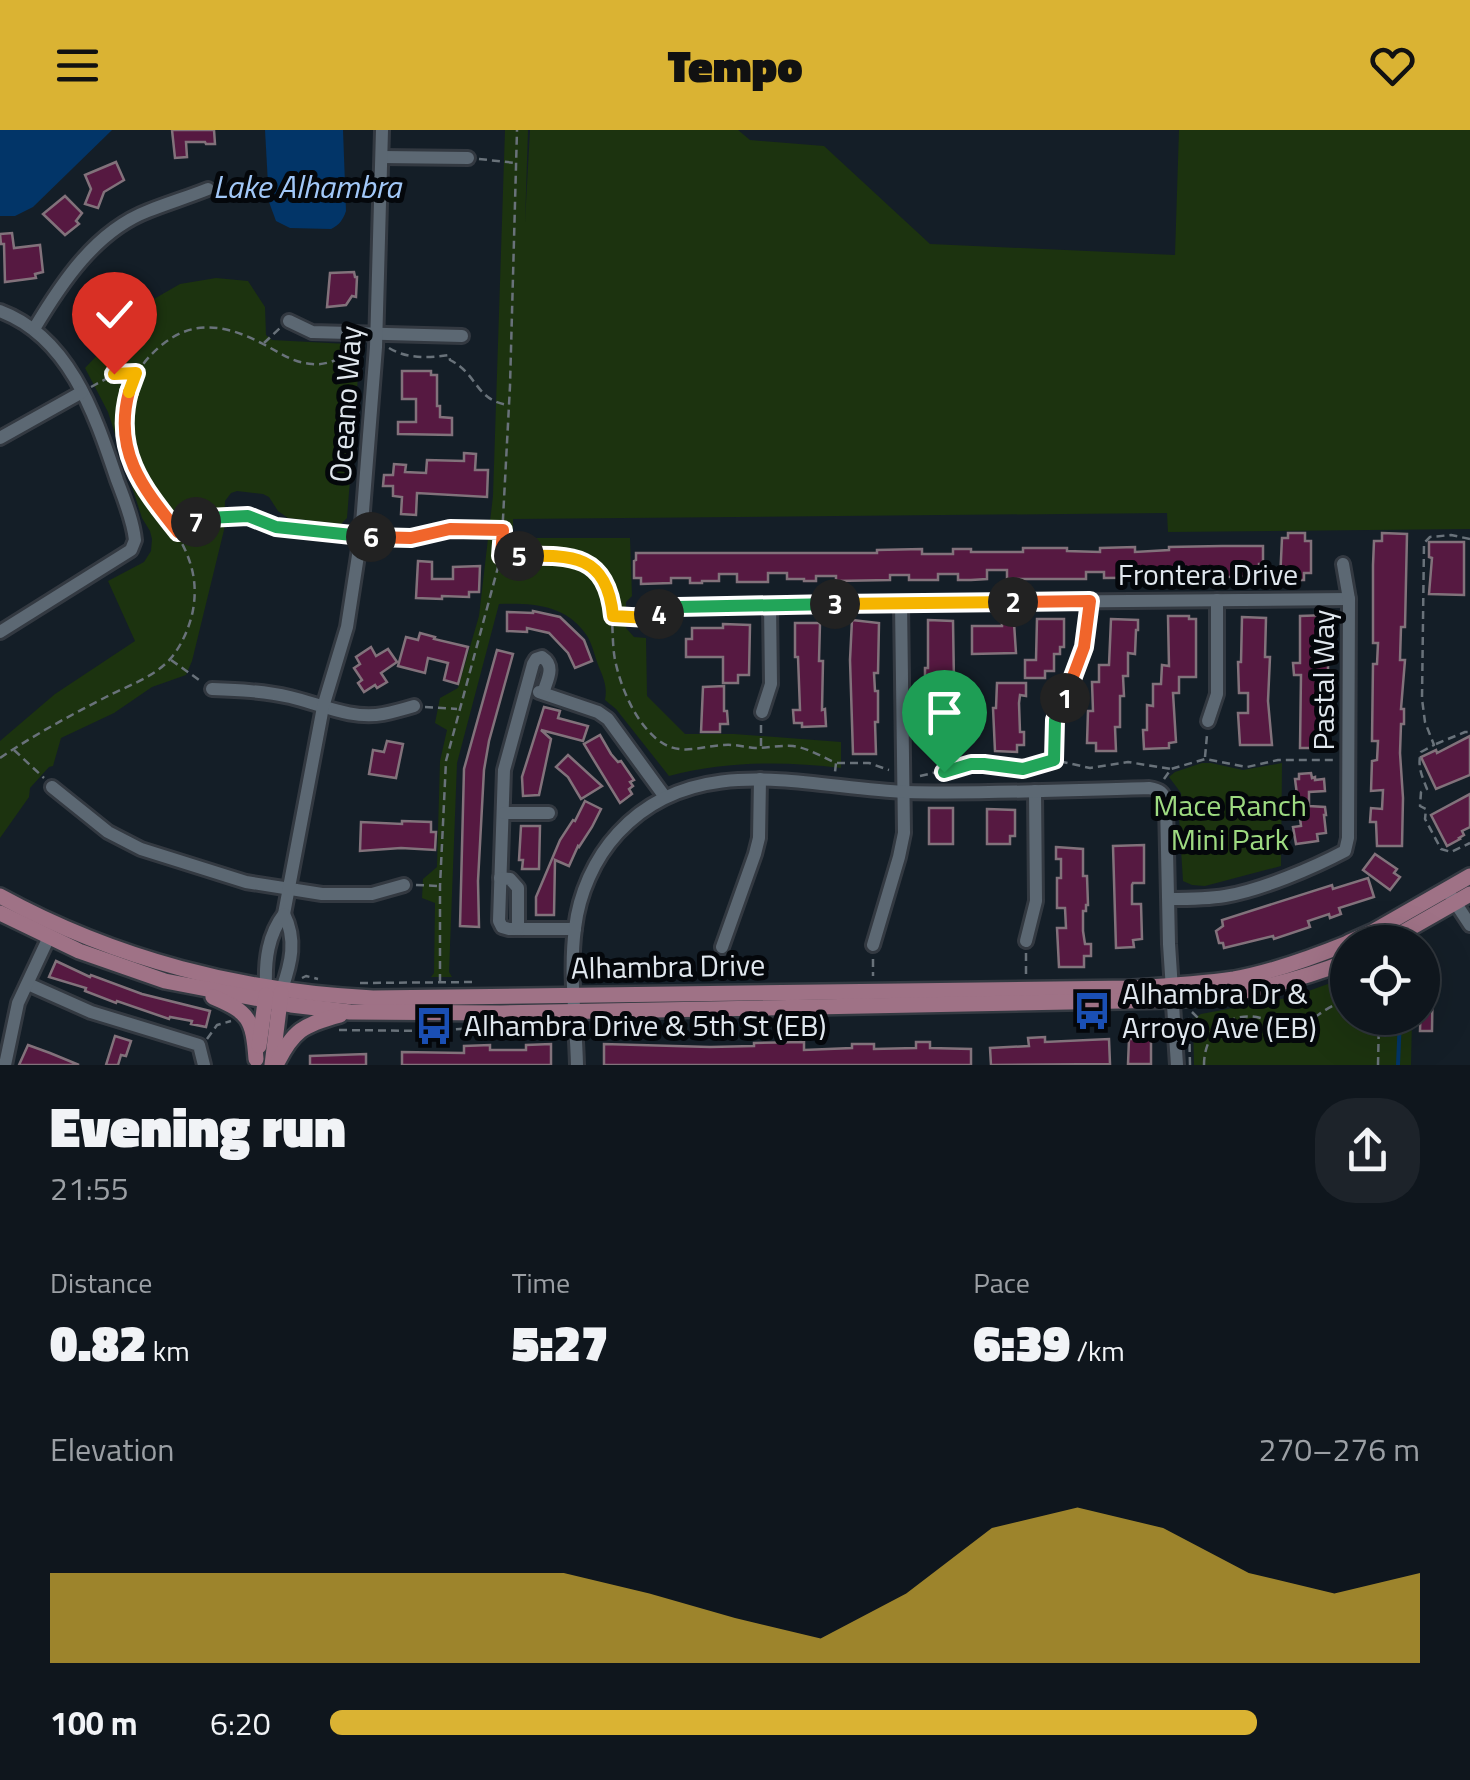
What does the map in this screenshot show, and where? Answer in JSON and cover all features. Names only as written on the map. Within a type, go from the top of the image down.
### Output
[{"type":"main road","name":"Alhambra Drive","points":[[1413,925],[1458,896],[1470,876]]},
{"type":"main road","name":"Alhambra Drive","points":[[0,896],[51,922],[142,958],[350,1012],[447,1014],[575,1004],[1132,988],[1172,993],[1261,988],[1330,967]]},
{"type":"main road","name":"Alhambra Drive","points":[[1388,925],[1458,896]]},
{"type":"main road","name":"Alhambra Drive","points":[[0,913],[128,969],[190,987],[273,995],[296,992],[575,1004]]},
{"type":"main road","name":"Alhambra Drive","points":[[1172,993],[1280,967],[1330,949]]},
{"type":"main road","points":[[190,987],[236,1007],[246,1016],[265,1063]]},
{"type":"main road","points":[[265,1063],[273,995]]},
{"type":"main road","points":[[265,1063],[312,1022],[350,1012]]},
{"type":"street","name":"Oceano Way","points":[[273,995],[270,941],[284,914],[324,707],[348,626],[361,536],[376,334],[382,130]]},
{"type":"street","points":[[382,157],[468,158]]},
{"type":"street","points":[[34,329],[84,258],[107,235],[147,211],[208,189]]},
{"type":"street","points":[[0,310],[34,329],[64,362],[82,392],[94,414],[135,540],[131,550],[0,632]]},
{"type":"street","points":[[289,321],[312,332],[462,336]]},
{"type":"street","points":[[0,438],[82,392]]},
{"type":"street","points":[[248,516],[276,527],[361,536],[411,538],[450,529]]},
{"type":"street","name":"Pastal Way","points":[[1169,899],[1228,896],[1346,851],[1349,599],[1344,564]]},
{"type":"street","name":"Frontera Drive","points":[[649,618],[677,607],[770,604],[1349,599]]},
{"type":"street","points":[[1208,721],[1217,694],[1217,600]]},
{"type":"street","points":[[1055,720],[1084,647],[1090,601]]},
{"type":"street","points":[[873,945],[904,833],[901,603]]},
{"type":"street","points":[[762,712],[771,684],[770,604]]},
{"type":"street","points":[[543,693],[550,670],[542,657],[533,664],[504,770],[498,921],[502,928],[518,930],[575,929]]},
{"type":"street","points":[[212,688],[252,691],[367,715],[414,706]]},
{"type":"street","points":[[527,689],[598,712],[608,719],[666,797]]},
{"type":"street","points":[[722,947],[759,838],[760,780]]},
{"type":"street","points":[[577,1065],[575,929],[586,885],[602,854],[629,822],[689,786],[760,780],[904,792],[1160,790],[1166,803],[1177,1065]]},
{"type":"street","points":[[52,786],[108,832],[141,848],[246,882],[322,894],[372,894],[404,885]]},
{"type":"street","points":[[1026,941],[1036,901],[1036,791]]},
{"type":"street","points":[[504,813],[550,813]]},
{"type":"street","points":[[1458,896],[1470,925]]},
{"type":"street","name":"Oceano Way","points":[[273,995],[288,972],[293,937],[284,914]]},
{"type":"street","points":[[5,1065],[18,1003],[48,937]]},
{"type":"street","points":[[28,984],[91,1012],[199,1045],[204,1065]]},
{"type":"path","points":[[440,982],[446,760],[501,556],[517,130]]},
{"type":"path","points":[[468,158],[516,162]]},
{"type":"path","points":[[263,344],[289,321]]},
{"type":"path","points":[[0,758],[28,738],[150,675],[170,660],[190,621],[195,589],[192,566],[178,532],[142,486],[125,444],[125,406],[142,364],[162,344],[201,328],[227,328],[278,354],[312,365],[341,358],[361,346]]},
{"type":"path","points":[[389,348],[411,356],[449,355],[450,360],[467,370],[489,400],[508,405]]},
{"type":"path","points":[[82,392],[114,374],[136,373]]},
{"type":"path","points":[[178,532],[207,518],[248,516]]},
{"type":"path","points":[[450,529],[503,530]]},
{"type":"path","points":[[1434,745],[1422,699],[1424,543],[1430,537],[1470,539]]},
{"type":"path","points":[[501,556],[562,555],[591,566],[607,588],[622,686],[634,710],[658,740],[678,750],[722,744],[795,746],[836,763],[869,762],[889,770]]},
{"type":"path","points":[[613,616],[649,618]]},
{"type":"path","points":[[170,660],[212,688]]},
{"type":"path","points":[[414,706],[459,709]]},
{"type":"path","points":[[761,748],[762,712]]},
{"type":"path","points":[[1054,760],[1055,720]]},
{"type":"path","points":[[1205,758],[1208,721]]},
{"type":"path","points":[[1470,732],[1434,745],[1421,752],[1419,759],[1427,789],[1421,792],[1420,806],[1426,809],[1425,818],[1442,848],[1451,852],[1470,843]]},
{"type":"path","points":[[13,749],[52,786]]},
{"type":"path","points":[[1160,790],[1172,770],[1205,758],[1247,767],[1278,760],[1349,760]]},
{"type":"path","points":[[920,776],[971,764],[1023,769],[1054,760],[1090,768],[1128,762],[1172,770]]},
{"type":"path","points":[[836,763],[836,784]]},
{"type":"path","points":[[404,885],[440,886]]},
{"type":"path","points":[[1026,941],[1026,976]]},
{"type":"path","points":[[873,945],[873,978]]},
{"type":"path","points":[[722,947],[722,980]]},
{"type":"path","points":[[301,979],[312,976],[325,982]]},
{"type":"path","points":[[349,983],[483,982]]},
{"type":"path","points":[[1204,1065],[1212,1032],[1231,1020],[1258,1018],[1288,1027],[1301,1025],[1330,1006]]},
{"type":"path","points":[[1190,1065],[1192,1012],[1212,1032]]},
{"type":"path","points":[[206,1040],[217,1024],[239,1020]]},
{"type":"path","points":[[332,1030],[434,1032],[487,1027]]},
{"type":"path","points":[[1378,1065],[1379,1035]]},
{"type":"green space","points":[[505,130],[528,130],[525,222],[530,130],[738,130],[750,140],[824,146],[930,244],[1175,255],[1179,130],[1470,130],[1470,529],[1168,532],[1167,513],[513,519],[513,538],[630,538],[632,596],[626,602],[626,628],[634,637],[646,638],[647,696],[685,734],[841,742],[841,768],[755,764],[669,776],[605,700],[605,685],[592,647],[577,623],[546,607],[499,604],[457,763],[449,972],[452,977],[431,977],[435,903],[422,898],[423,879],[437,867],[440,761],[447,730],[435,723],[440,698],[458,688],[479,616],[493,496]]},
{"type":"green space","points":[[216,278],[248,281],[265,307],[266,335],[272,340],[348,344],[360,351],[347,518],[341,524],[288,518],[263,494],[231,493],[225,501],[224,530],[186,675],[152,687],[114,713],[61,738],[53,766],[30,788],[29,797],[0,838],[0,741],[55,694],[135,641],[108,581],[144,562],[152,539],[108,412],[85,368],[147,303],[180,284]]},
{"type":"green space","name":"Mace Ranch Mini Park","points":[[1202,763],[1243,770],[1282,763],[1281,866],[1205,886],[1183,881],[1181,793],[1169,777]]},
{"type":"green space","points":[[1330,983],[1330,1035],[1412,1035],[1411,1065],[1194,1065],[1193,1019],[1201,1014],[1292,997]]},
{"type":"water","points":[[0,130],[112,130],[33,207],[15,216],[0,216]]},
{"type":"water","name":"Lake Alhambra","points":[[265,130],[343,130],[346,211],[336,226],[290,228],[276,221],[269,202]]},
{"type":"building","points":[[172,130],[214,130],[215,144],[186,142],[187,157],[175,158]]},
{"type":"building","points":[[116,162],[124,180],[104,192],[98,208],[85,204],[91,189],[85,175]]},
{"type":"building","points":[[65,196],[82,213],[76,221],[79,224],[65,235],[43,214]]},
{"type":"building","points":[[12,233],[14,248],[40,245],[43,272],[35,274],[36,278],[5,282],[0,234]]},
{"type":"building","points":[[354,272],[356,297],[352,296],[346,305],[327,307],[330,273]]},
{"type":"building","points":[[402,371],[431,371],[431,375],[437,375],[437,406],[440,417],[452,418],[452,435],[398,434],[398,422],[416,422],[416,399],[402,399]]},
{"type":"building","points":[[464,453],[476,454],[475,470],[488,470],[487,497],[417,493],[416,515],[401,514],[402,497],[393,496],[393,486],[383,486],[384,475],[393,475],[394,464],[406,465],[405,472],[426,473],[427,460],[464,461]]},
{"type":"building","points":[[1288,533],[1305,533],[1305,541],[1311,541],[1311,573],[1304,573],[1304,580],[1280,580],[1282,538],[1288,538]]},
{"type":"building","points":[[1382,533],[1407,534],[1405,627],[1401,627],[1400,660],[1405,660],[1400,753],[1402,846],[1377,846],[1376,822],[1370,822],[1371,808],[1382,809],[1383,790],[1371,791],[1372,761],[1377,760],[1378,741],[1372,741],[1373,664],[1377,664],[1378,643],[1373,643],[1374,541],[1382,541]]},
{"type":"building","points":[[1429,542],[1464,542],[1464,595],[1429,594]]},
{"type":"building","points":[[1263,546],[1263,564],[1256,567],[1256,576],[1226,577],[1226,571],[1207,571],[1207,577],[1104,578],[1104,572],[1086,572],[1086,579],[1007,579],[1007,570],[987,570],[987,579],[971,580],[958,580],[958,574],[938,574],[938,580],[909,580],[909,575],[890,575],[890,580],[836,581],[836,576],[816,576],[816,581],[804,581],[787,579],[787,573],[768,573],[768,582],[737,582],[737,574],[719,574],[719,581],[690,583],[690,578],[671,578],[671,583],[641,584],[641,578],[634,578],[636,553],[877,553],[922,549],[922,554],[953,554],[953,549],[1023,552],[1023,548],[1067,548],[1100,552],[1100,548],[1135,547],[1135,552],[1169,547]]},
{"type":"building","points":[[418,561],[432,562],[432,579],[453,579],[453,567],[480,566],[479,592],[469,592],[469,597],[416,598]]},
{"type":"building","points":[[533,611],[560,617],[584,640],[592,661],[575,668],[568,653],[549,633],[527,628],[527,632],[507,631],[507,612]]},
{"type":"building","points":[[1328,615],[1328,675],[1323,675],[1323,692],[1318,692],[1318,710],[1327,710],[1327,743],[1300,748],[1301,675],[1294,675],[1293,663],[1300,663],[1300,616]]},
{"type":"building","points":[[1168,616],[1196,619],[1196,677],[1179,677],[1179,693],[1173,693],[1176,742],[1169,743],[1169,748],[1144,749],[1143,730],[1147,730],[1147,705],[1153,706],[1153,684],[1161,684],[1162,665],[1169,666]]},
{"type":"building","points":[[1242,617],[1266,618],[1272,745],[1240,745],[1238,713],[1248,713],[1248,693],[1239,693]]},
{"type":"building","points":[[1037,619],[1064,619],[1064,647],[1060,647],[1060,654],[1054,654],[1054,671],[1045,671],[1045,678],[1025,678],[1025,660],[1036,660]]},
{"type":"building","points":[[1111,619],[1138,620],[1138,630],[1135,654],[1128,653],[1128,676],[1123,676],[1120,727],[1115,727],[1116,751],[1096,751],[1096,743],[1087,743],[1088,711],[1093,711],[1092,682],[1099,682],[1099,665],[1109,665]]},
{"type":"building","points":[[852,620],[879,623],[878,673],[874,673],[878,691],[876,754],[853,754]]},
{"type":"building","points":[[928,620],[953,621],[954,683],[958,683],[956,753],[935,753],[935,745],[927,745],[927,735],[931,735],[931,704],[927,704],[925,679]]},
{"type":"building","points":[[795,623],[820,623],[819,661],[823,661],[822,710],[825,709],[826,726],[802,727],[802,723],[794,723],[793,710],[800,710]]},
{"type":"building","points":[[1014,623],[1016,653],[972,654],[972,626]]},
{"type":"building","points":[[723,624],[750,625],[749,675],[738,675],[738,683],[723,683],[723,657],[686,657],[686,639],[692,639],[692,628],[723,628]]},
{"type":"building","points":[[420,633],[468,647],[458,684],[444,680],[448,663],[428,658],[425,673],[398,666],[406,637],[418,640]]},
{"type":"building","points":[[371,647],[376,656],[388,649],[397,662],[381,673],[387,682],[364,692],[354,668],[360,664],[356,657]]},
{"type":"building","points":[[497,650],[513,654],[484,770],[479,927],[460,926],[464,769]]},
{"type":"building","points":[[997,683],[1026,683],[1026,696],[1020,695],[1019,703],[1024,745],[1017,745],[1017,752],[995,751],[993,708]]},
{"type":"building","points":[[724,686],[728,724],[720,724],[720,732],[701,732],[703,687]]},
{"type":"building","points":[[544,707],[560,711],[558,718],[588,726],[583,741],[541,730],[551,739],[539,795],[523,796],[522,777]]},
{"type":"building","points":[[600,735],[634,780],[629,789],[632,794],[620,803],[584,744]]},
{"type":"building","points":[[1470,736],[1470,775],[1436,789],[1421,757]]},
{"type":"building","points":[[387,741],[403,744],[396,778],[369,774],[373,750],[384,752]]},
{"type":"building","points":[[568,755],[602,786],[581,799],[568,777],[556,767]]},
{"type":"building","points":[[1311,773],[1315,780],[1324,779],[1325,791],[1309,792],[1309,806],[1325,807],[1326,833],[1317,834],[1318,841],[1296,844],[1293,827],[1301,826],[1295,779],[1299,779],[1299,774]]},
{"type":"building","points":[[1470,794],[1470,827],[1447,846],[1431,815]]},
{"type":"building","points":[[585,801],[601,809],[569,866],[555,860],[554,915],[536,915],[536,897],[560,840]]},
{"type":"building","points":[[929,808],[953,808],[953,844],[929,844]]},
{"type":"building","points":[[987,809],[1015,810],[1015,836],[1010,836],[1010,844],[987,844]]},
{"type":"building","points":[[361,822],[431,822],[431,832],[436,832],[435,850],[360,851]]},
{"type":"building","points":[[521,826],[540,826],[539,869],[522,869]]},
{"type":"building","points":[[1144,845],[1144,883],[1132,885],[1132,904],[1141,904],[1142,939],[1133,940],[1134,947],[1116,948],[1113,846]]},
{"type":"building","points":[[1056,847],[1083,849],[1088,905],[1083,911],[1083,931],[1085,944],[1091,944],[1091,956],[1084,956],[1084,967],[1059,967],[1057,928],[1066,928],[1065,908],[1057,908],[1061,859],[1056,859]]},
{"type":"building","points":[[1375,854],[1397,869],[1394,873],[1400,877],[1390,890],[1363,870]]},
{"type":"building","points":[[1368,878],[1374,897],[1339,908],[1341,914],[1308,921],[1310,927],[1274,939],[1273,936],[1224,948],[1219,943],[1216,931],[1223,926],[1222,920],[1332,885],[1333,889]]},
{"type":"building","points":[[56,961],[142,994],[210,1011],[206,1027],[116,1003],[85,991],[86,988],[49,977]]},
{"type":"building","points":[[115,1036],[131,1041],[118,1065],[106,1065]]},
{"type":"building","points":[[1045,1037],[1045,1042],[1109,1039],[1110,1064],[991,1065],[990,1048],[1029,1046],[1028,1038]]},
{"type":"building","points":[[1129,1039],[1151,1039],[1151,1064],[1128,1064]]},
{"type":"building","points":[[804,1042],[804,1050],[852,1048],[852,1044],[874,1044],[874,1049],[916,1048],[916,1042],[930,1042],[930,1048],[971,1049],[971,1065],[604,1065],[604,1044],[710,1047]]},
{"type":"building","points":[[551,1044],[551,1065],[402,1065],[402,1052],[464,1053],[464,1046],[490,1045],[490,1050],[526,1050],[526,1045]]},
{"type":"building","points":[[28,1045],[50,1053],[79,1065],[19,1065]]},
{"type":"building","points":[[366,1054],[366,1065],[310,1065],[310,1056]]},
{"type":"waterway","points":[[1398,1065],[1399,1035]]},
{"type":"place","name":"Alhambra Dr & Arroyo Ave (EB)","points":[[1092,1011]]},
{"type":"place","name":"Alhambra Drive & 5th St (EB)","points":[[434,1026]]},
{"type":"route","points":[[114,374],[136,373],[125,406],[125,444],[142,486],[178,532],[207,518],[248,516],[276,527],[361,536],[411,538],[450,529],[503,530],[501,556],[571,556],[591,566],[607,588],[613,616],[649,618],[677,607],[770,604],[1090,601],[1084,647],[1055,720],[1054,760],[1018,770],[971,764],[944,772]]}]
